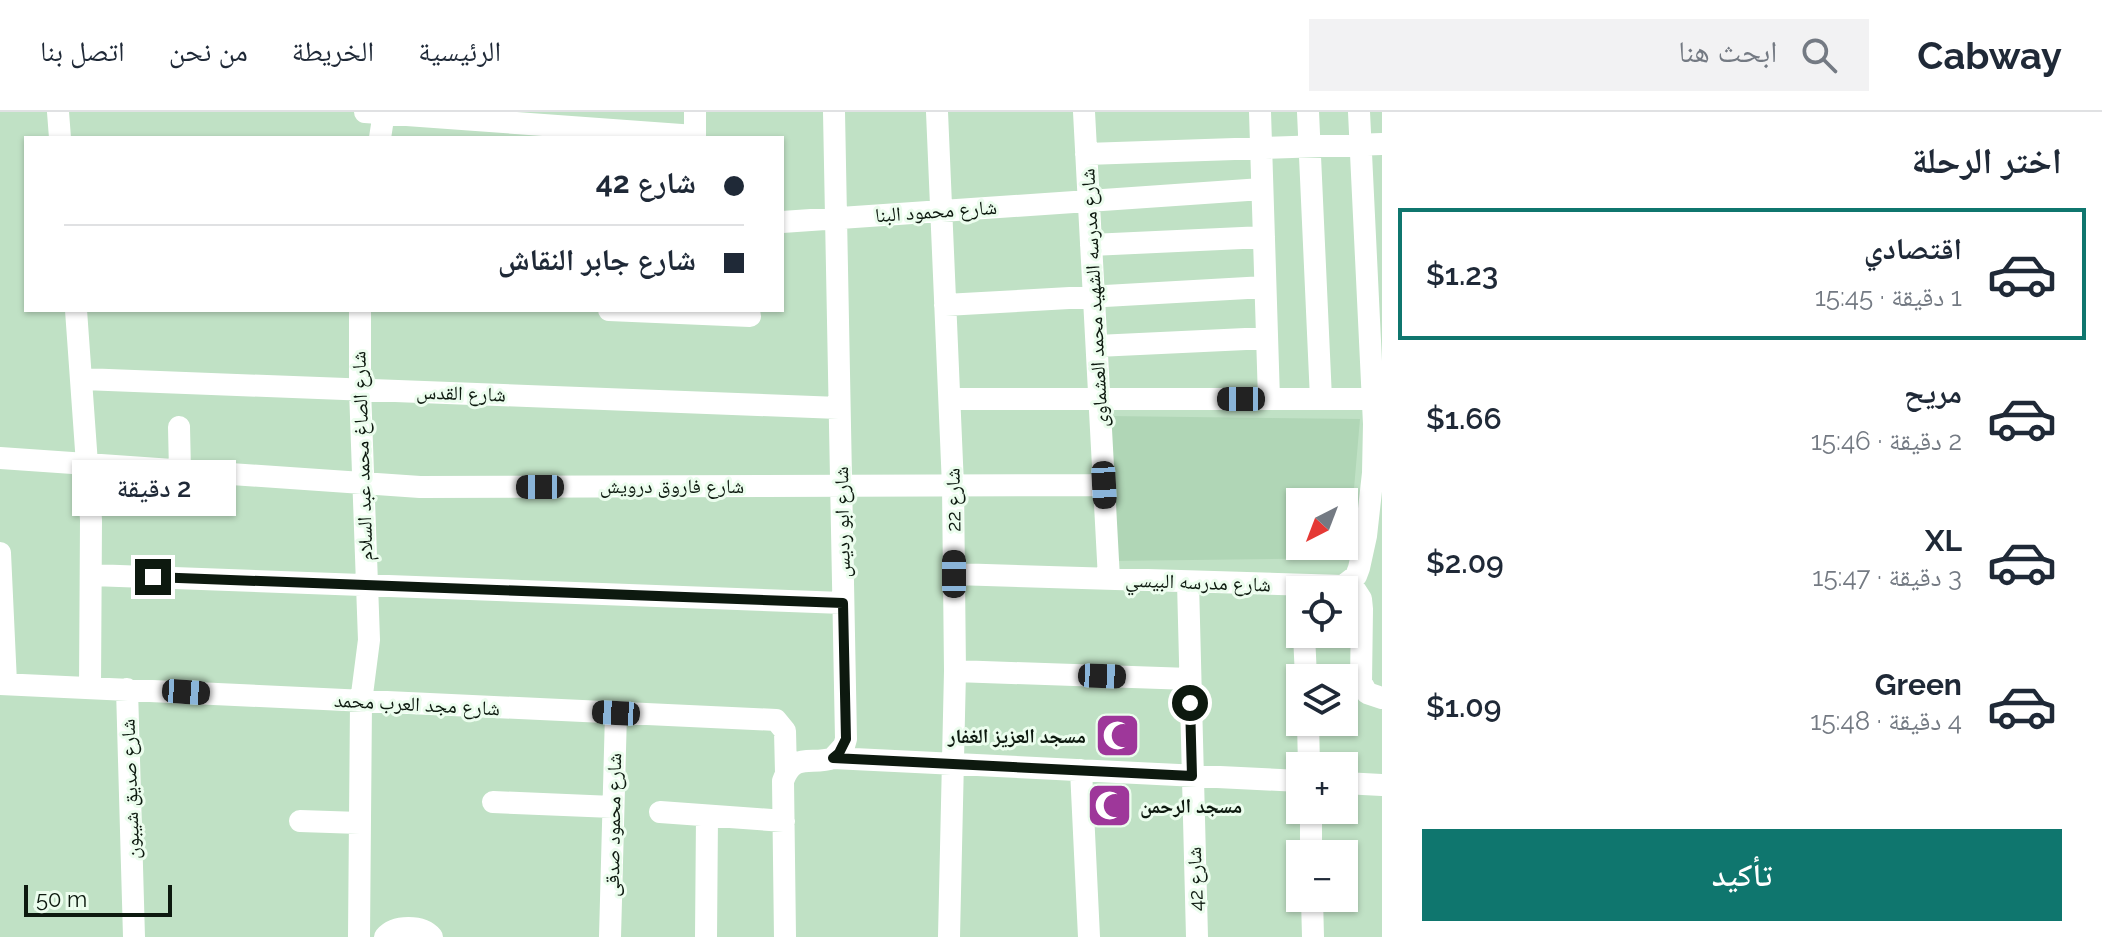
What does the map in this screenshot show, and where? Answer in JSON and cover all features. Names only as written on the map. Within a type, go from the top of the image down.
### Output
[{"type":"street","points":[[58,112],[60,136]]},
{"type":"street","points":[[380,136],[377,112],[682,136]]},
{"type":"street","points":[[695,112],[695,136]]},
{"type":"street","name":"شارع ابو رديس","points":[[833,758],[846,739],[834,112]]},
{"type":"street","name":"شارع 22","points":[[937,112],[953,486],[955,671],[949,937]]},
{"type":"street","name":"شارع مدرسه الشهيد محمد العشماوى","points":[[1084,112],[1109,579]]},
{"type":"street","points":[[1260,112],[1269,399]]},
{"type":"street","points":[[1308,112],[1321,399]]},
{"type":"street","points":[[1354,576],[1359,568],[1378,474],[1372,399],[1376,367],[1371,144],[1359,112]]},
{"type":"street","points":[[1086,154],[1371,144]]},
{"type":"street","name":"شارع محمود البنا","points":[[784,222],[1262,189]]},
{"type":"street","points":[[1091,245],[1264,237]]},
{"type":"street","points":[[945,305],[1265,287]]},
{"type":"street","points":[[76,312],[89,465],[92,575],[90,687]]},
{"type":"street","name":"شارع الصاغ محمد عبد السلام","points":[[359,937],[361,702],[369,640],[360,312]]},
{"type":"street","points":[[656,312],[750,316]]},
{"type":"street","points":[[1097,346],[1267,338]]},
{"type":"street","name":"شارع القدس","points":[[83,379],[839,408]]},
{"type":"street","points":[[950,399],[1372,399]]},
{"type":"street","points":[[179,427],[180,471]]},
{"type":"street","name":"شارع فاروق درويش","points":[[0,458],[420,487],[1104,485]]},
{"type":"street","points":[[0,553],[3,684]]},
{"type":"street","name":"شارع مدرسه البيسي","points":[[954,574],[1286,586]]},
{"type":"street","points":[[92,575],[843,603]]},
{"type":"street","name":"شارع 42","points":[[1188,582],[1197,937]]},
{"type":"street","points":[[1358,594],[1362,609],[1361,682],[1367,693],[1382,698]]},
{"type":"street","points":[[955,671],[1190,679]]},
{"type":"street","name":"شارع مجد العرب محمد","points":[[3,684],[776,720],[781,722],[785,731],[786,773]]},
{"type":"street","name":"شارع صديق شيبون","points":[[127,689],[134,937]]},
{"type":"street","name":"شارع محمود صدقى","points":[[610,937],[616,713]]},
{"type":"street","points":[[785,937],[783,781],[791,767],[805,760],[826,761],[833,758],[1286,780]]},
{"type":"street","points":[[1081,770],[1089,937]]},
{"type":"street","points":[[1358,784],[1382,785]]},
{"type":"street","points":[[493,802],[613,807]]},
{"type":"street","points":[[660,812],[784,821]]},
{"type":"street","points":[[706,937],[707,816]]},
{"type":"street","points":[[300,821],[360,823]]},
{"type":"street","points":[[1312,912],[1313,937]]},
{"type":"street","points":[[385,937],[396,929],[424,930],[432,937]]},
{"type":"shaded area","points":[[1107,416],[1360,419],[1354,488],[1286,488],[1286,559],[1112,561]]},
{"type":"building","name":"مسجد العزيز الغفار","points":[[1102,729],[1133,729],[1133,744],[1101,744]]},
{"type":"building","name":"مسجد الرحمن","points":[[1124,789],[1126,820],[1098,822],[1096,791]]},
{"type":"place","name":"مسجد العزيز الغفار","points":[[1117,736]]},
{"type":"place","name":"مسجد الرحمن","points":[[1109,806]]},
{"type":"route","points":[[153,577],[843,603],[846,739],[833,758],[1192,776],[1190,703]]}]
